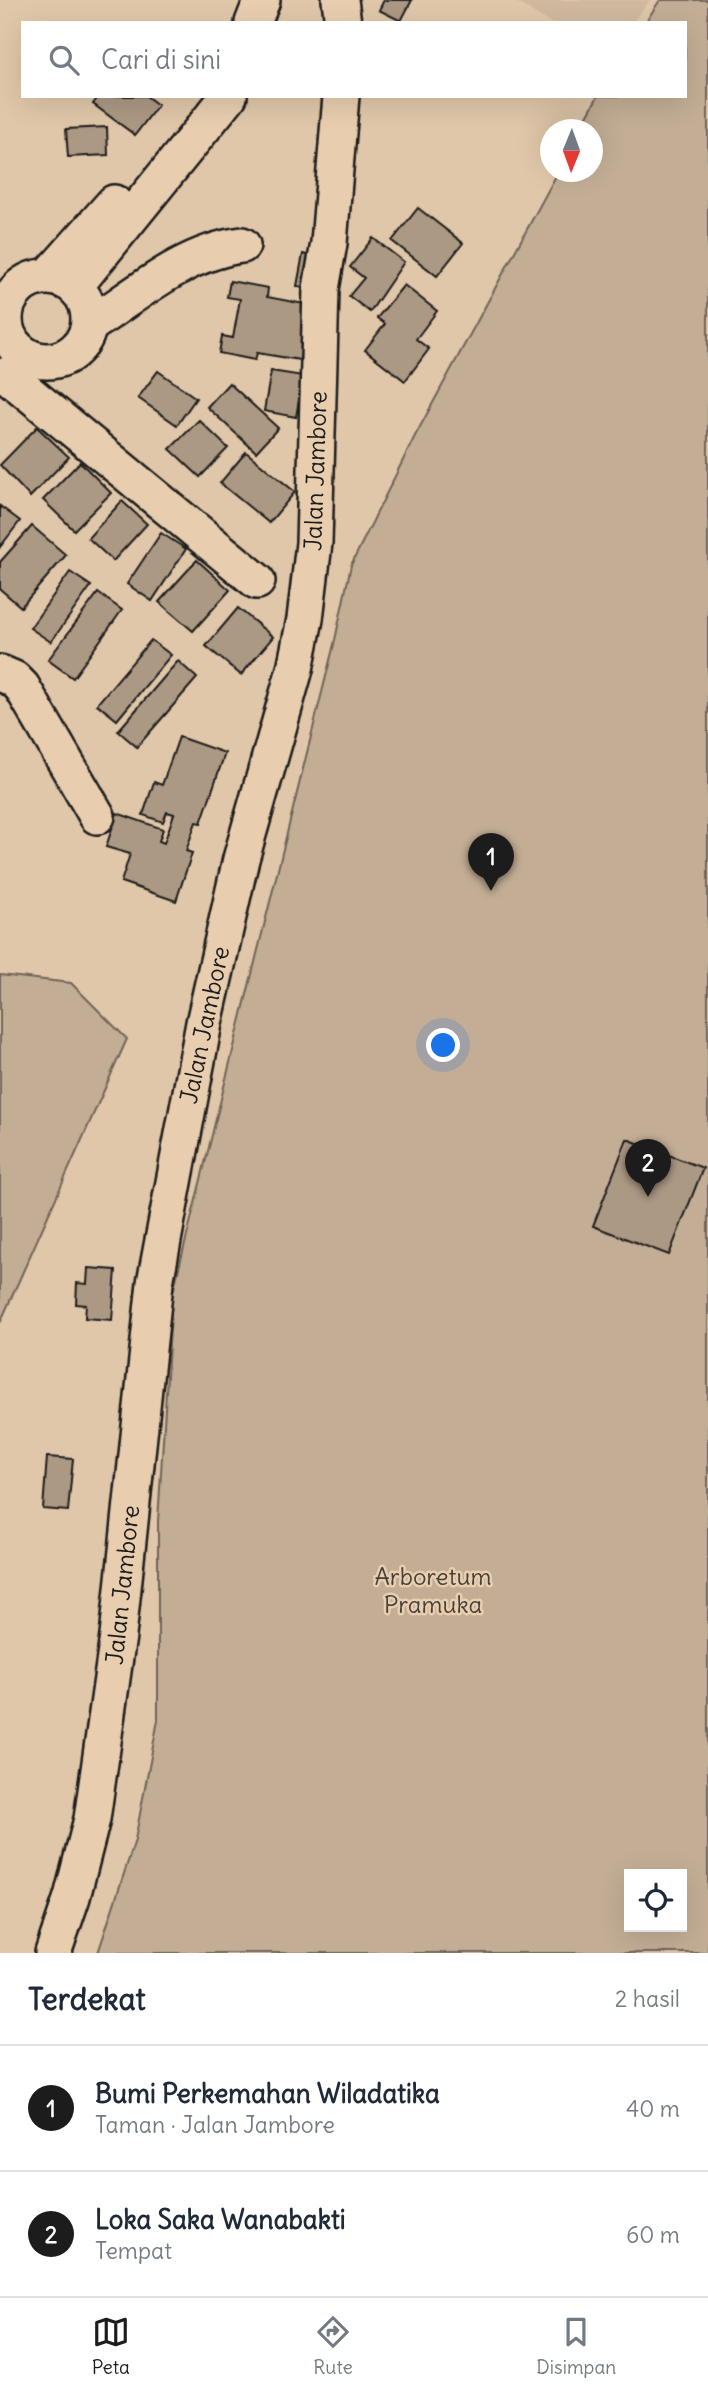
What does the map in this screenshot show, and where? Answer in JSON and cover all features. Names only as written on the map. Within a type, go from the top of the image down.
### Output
[{"type":"street","points":[[254,21],[262,0]]},
{"type":"street","points":[[273,21],[280,0]]},
{"type":"street","points":[[340,0],[344,21]]},
{"type":"street","points":[[62,281],[204,98]]},
{"type":"street","points":[[227,98],[62,281],[22,284],[6,306],[6,334],[10,372],[257,581]]},
{"type":"street","name":"Jalan Jambore","points":[[54,1953],[92,1819],[118,1636],[155,1283],[201,1036],[241,859],[295,669],[311,583],[321,289],[329,243],[341,98]]},
{"type":"street","points":[[90,325],[194,257],[216,248],[242,245]]},
{"type":"street","points":[[10,372],[65,358],[82,344],[90,325],[88,303],[62,281]]},
{"type":"street","points":[[0,673],[14,679],[22,687],[97,816]]},
{"type":"shaded area","points":[[513,0],[650,0],[634,21],[548,21]]},
{"type":"green space","name":"Arboretum Pramuka","points":[[660,0],[708,0],[708,1953],[98,1953],[135,1840],[158,1720],[158,1521],[172,1296],[335,640],[351,565],[415,436],[553,182],[603,182],[603,119],[585,119],[597,98],[687,98],[687,21],[646,21]]},
{"type":"green space","points":[[0,975],[71,983],[127,1039],[0,1323]]},
{"type":"building","points":[[384,0],[412,0],[401,21],[379,10]]},
{"type":"building","points":[[98,98],[149,98],[158,105],[135,135],[93,104]]},
{"type":"building","points":[[107,127],[108,155],[68,157],[66,129]]},
{"type":"building","points":[[418,208],[463,243],[437,276],[392,241]]},
{"type":"building","points":[[373,238],[404,262],[370,312],[349,296],[364,278],[350,267]]},
{"type":"building","points":[[303,254],[319,258],[313,289],[297,286]]},
{"type":"building","points":[[230,281],[268,288],[267,297],[310,305],[300,360],[257,353],[255,360],[219,353],[222,336],[233,338],[240,299],[227,297]]},
{"type":"building","points":[[404,285],[437,311],[416,339],[429,349],[405,381],[365,350],[385,324],[377,318]]},
{"type":"building","points":[[158,371],[196,398],[177,425],[138,398]]},
{"type":"building","points":[[271,371],[303,376],[296,417],[264,411]]},
{"type":"building","points":[[229,383],[278,428],[256,452],[207,407]]},
{"type":"building","points":[[199,420],[228,448],[200,477],[170,449]]},
{"type":"building","points":[[37,427],[69,457],[30,497],[0,465]]},
{"type":"building","points":[[246,452],[295,492],[269,523],[220,483]]},
{"type":"building","points":[[80,462],[111,493],[74,530],[43,500]]},
{"type":"building","points":[[122,501],[147,524],[113,561],[88,538]]},
{"type":"building","points":[[0,506],[20,521],[0,547]]},
{"type":"building","points":[[32,526],[66,555],[21,607],[0,589],[0,562]]},
{"type":"building","points":[[161,533],[186,549],[152,601],[127,584]]},
{"type":"building","points":[[197,560],[230,590],[193,631],[159,602]]},
{"type":"building","points":[[70,572],[91,586],[51,642],[30,628]]},
{"type":"building","points":[[98,593],[122,610],[73,678],[48,660]]},
{"type":"building","points":[[238,608],[273,637],[241,675],[206,646]]},
{"type":"building","points":[[151,640],[171,655],[117,720],[97,704]]},
{"type":"building","points":[[178,661],[197,678],[137,747],[118,731]]},
{"type":"building","points":[[179,737],[225,753],[201,823],[196,822],[186,851],[192,853],[176,901],[121,882],[130,854],[106,847],[117,813],[163,829],[159,841],[164,843],[174,814],[167,812],[163,822],[143,815],[154,782],[162,785]]},
{"type":"building","points":[[627,1139],[703,1168],[669,1255],[593,1226]]},
{"type":"building","points":[[88,1268],[116,1270],[112,1320],[85,1318],[86,1305],[76,1304],[77,1283],[87,1284]]},
{"type":"building","points":[[47,1457],[73,1459],[68,1511],[43,1509]]},
{"type":"place","name":"Bumi Perkemahan Wiladatika","points":[[491,891]]},
{"type":"place","name":"Loka Saka Wanabakti","points":[[648,1197]]}]
